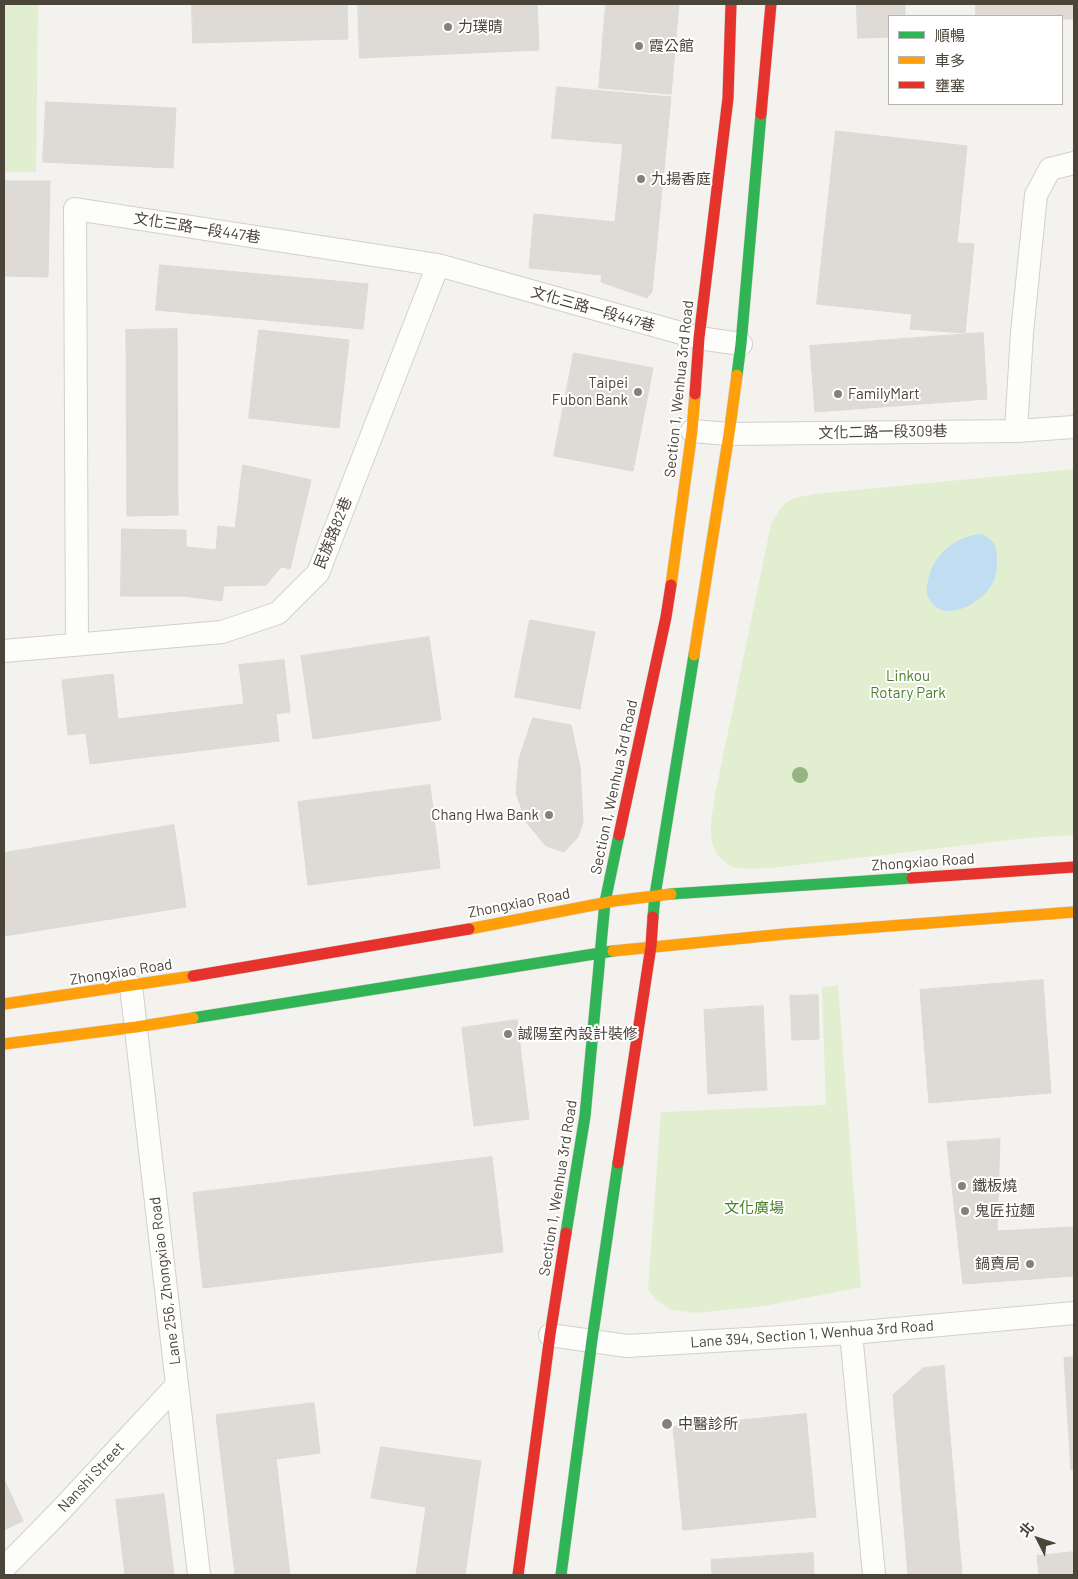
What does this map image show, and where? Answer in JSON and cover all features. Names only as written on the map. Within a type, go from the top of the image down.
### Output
[{"type":"street","name":"Section 1, Wenhua 3rd Road","points":[[518,1575],[550,1335],[585,1116],[605,902],[666,617],[692,431],[699,338],[728,98],[731,4]]},
{"type":"street","points":[[561,1575],[592,1340],[651,946],[655,895],[729,434],[741,344],[771,4]]},
{"type":"street","points":[[1016,430],[1022,333],[1036,195],[1050,169],[1074,163]]},
{"type":"street","name":"文化三路一段447巷","points":[[78,644],[75,209],[438,265],[699,338],[741,344]]},
{"type":"street","name":"民族路82巷","points":[[4,652],[222,632],[278,613],[318,573],[438,265]]},
{"type":"street","name":"文化二路一段309巷","points":[[692,431],[729,434],[1016,430],[1074,427]]},
{"type":"street","name":"Zhongxiao Road","points":[[4,1004],[131,986],[493,924],[605,902],[655,895],[1074,867]]},
{"type":"street","points":[[4,1044],[136,1028],[600,952],[804,932],[1074,912]]},
{"type":"street","name":"Lane 256, Zhongxiao Road","points":[[131,986],[198,1575]]},
{"type":"street","name":"Lane 394, Section 1, Wenhua 3rd Road","points":[[550,1335],[627,1346],[850,1333],[1074,1314]]},
{"type":"street","points":[[850,1333],[874,1575]]},
{"type":"street","name":"Nanshi Street","points":[[4,1568],[61,1510],[177,1385]]},
{"type":"green space","points":[[4,4],[38,4],[36,172],[4,172]]},
{"type":"green space","name":"Linkou Rotary Park","points":[[1074,469],[1074,835],[1026,838],[772,868],[736,868],[723,861],[716,853],[711,833],[716,790],[771,524],[780,509],[792,499],[815,494]]},
{"type":"green space","name":"文化廣場","points":[[838,986],[861,1287],[764,1306],[696,1313],[672,1310],[657,1301],[648,1289],[661,1112],[826,1105],[822,987]]},
{"type":"water","points":[[981,534],[992,540],[996,549],[996,571],[992,584],[981,597],[965,607],[947,611],[939,609],[932,603],[927,592],[930,572],[934,563],[954,543]]},
{"type":"building","points":[[192,4],[347,4],[348,39],[193,43]]},
{"type":"building","name":"力璞晴","points":[[358,4],[537,4],[539,50],[360,58]]},
{"type":"building","name":"霞公館","points":[[606,4],[679,4],[671,94],[599,88]]},
{"type":"building","points":[[857,4],[905,4],[905,15],[888,15],[888,37],[858,38]]},
{"type":"building","points":[[976,4],[1074,4],[1074,19],[1063,19],[1063,15],[976,15]]},
{"type":"building","name":"九揚香庭","points":[[557,87],[671,97],[652,292],[647,298],[601,282],[602,275],[529,268],[534,214],[615,222],[623,144],[552,138]]},
{"type":"building","points":[[46,102],[176,108],[173,168],[43,162]]},
{"type":"building","points":[[836,131],[967,146],[957,243],[974,244],[965,333],[910,329],[912,314],[817,304]]},
{"type":"building","points":[[4,181],[50,181],[48,277],[4,276]]},
{"type":"building","points":[[160,265],[368,284],[363,329],[156,310]]},
{"type":"building","points":[[177,329],[178,515],[127,516],[126,330]]},
{"type":"building","points":[[259,330],[349,340],[339,428],[249,418]]},
{"type":"building","points":[[983,333],[987,399],[815,412],[810,346]]},
{"type":"building","points":[[574,353],[653,368],[633,471],[554,456]]},
{"type":"building","points":[[243,465],[311,480],[290,569],[216,550],[218,526],[235,528]]},
{"type":"building","points":[[122,529],[186,530],[186,547],[216,550],[281,567],[266,585],[224,586],[222,601],[184,596],[121,596]]},
{"type":"building","points":[[530,620],[595,632],[580,709],[515,697]]},
{"type":"building","points":[[429,637],[441,720],[313,739],[301,656]]},
{"type":"building","points":[[284,660],[290,712],[276,714],[279,741],[90,764],[86,733],[68,735],[62,680],[113,674],[118,719],[244,704],[239,665]]},
{"type":"building","points":[[533,718],[571,725],[580,766],[583,822],[578,837],[564,852],[546,846],[526,822],[516,793],[519,759]]},
{"type":"building","points":[[430,785],[440,868],[308,885],[298,802]]},
{"type":"building","points":[[174,825],[186,907],[4,936],[4,853]]},
{"type":"building","points":[[1043,980],[1051,1093],[929,1103],[920,990]]},
{"type":"building","points":[[818,995],[819,1039],[792,1040],[790,996]]},
{"type":"building","points":[[763,1006],[767,1090],[708,1094],[704,1010]]},
{"type":"building","points":[[517,1020],[529,1119],[474,1126],[462,1028]]},
{"type":"building","points":[[1000,1139],[997,1231],[1074,1227],[1074,1276],[963,1284],[947,1142]]},
{"type":"building","points":[[492,1157],[503,1252],[203,1288],[193,1193]]},
{"type":"building","points":[[1074,1357],[1074,1470],[1071,1470],[1064,1358]]},
{"type":"building","points":[[944,1366],[962,1575],[908,1575],[893,1395],[923,1368]]},
{"type":"building","points":[[314,1403],[320,1453],[276,1459],[290,1575],[235,1575],[216,1415]]},
{"type":"building","points":[[806,1414],[816,1517],[683,1530],[673,1427]]},
{"type":"building","points":[[381,1447],[481,1461],[465,1575],[416,1575],[426,1507],[371,1498]]},
{"type":"building","points":[[4,1479],[23,1521],[4,1530]]},
{"type":"building","points":[[164,1494],[174,1575],[125,1575],[116,1500]]},
{"type":"building","points":[[1074,1552],[1074,1575],[1039,1575],[1037,1556]]},
{"type":"building","points":[[813,1553],[814,1575],[712,1575],[711,1560]]},
{"type":"traffic: fast","points":[[737,375],[761,114]]},
{"type":"traffic: fast","points":[[653,917],[694,655]]},
{"type":"traffic: fast","points":[[566,1233],[585,1116],[605,902],[619,835]]},
{"type":"traffic: fast","points":[[671,894],[912,878]]},
{"type":"traffic: fast","points":[[193,1018],[613,951]]},
{"type":"traffic: fast","points":[[561,1575],[618,1163]]},
{"type":"traffic: slow","points":[[694,655],[737,375]]},
{"type":"traffic: slow","points":[[671,585],[692,431],[695,394]]},
{"type":"traffic: slow","points":[[469,929],[614,901],[671,894]]},
{"type":"traffic: slow","points":[[613,951],[785,934],[1074,912]]},
{"type":"traffic: slow","points":[[4,1004],[193,976]]},
{"type":"traffic: slow","points":[[4,1044],[193,1018]]},
{"type":"traffic: jam","points":[[695,394],[699,338],[728,98],[731,4]]},
{"type":"traffic: jam","points":[[761,114],[771,4]]},
{"type":"traffic: jam","points":[[619,835],[666,617],[671,585]]},
{"type":"traffic: jam","points":[[912,878],[1074,867]]},
{"type":"traffic: jam","points":[[618,1163],[651,946],[653,917]]},
{"type":"traffic: jam","points":[[193,976],[469,929]]},
{"type":"traffic: jam","points":[[518,1575],[550,1335],[566,1233]]},
{"type":"place","name":"力璞晴","points":[[448,27]]},
{"type":"place","name":"霞公館","points":[[639,46]]},
{"type":"place","name":"九揚香庭","points":[[641,179]]},
{"type":"place","name":"Taipei Fubon Bank","points":[[638,392]]},
{"type":"place","name":"FamilyMart","points":[[838,394]]},
{"type":"place","name":"Chang Hwa Bank","points":[[549,815]]},
{"type":"place","name":"誠陽室內設計裝修","points":[[508,1034]]},
{"type":"place","name":"鐵板燒","points":[[962,1186]]},
{"type":"place","name":"鬼匠拉麵","points":[[965,1211]]},
{"type":"place","name":"鍋賣局","points":[[1030,1264]]},
{"type":"place","name":"中醫診所","points":[[667,1424]]}]
